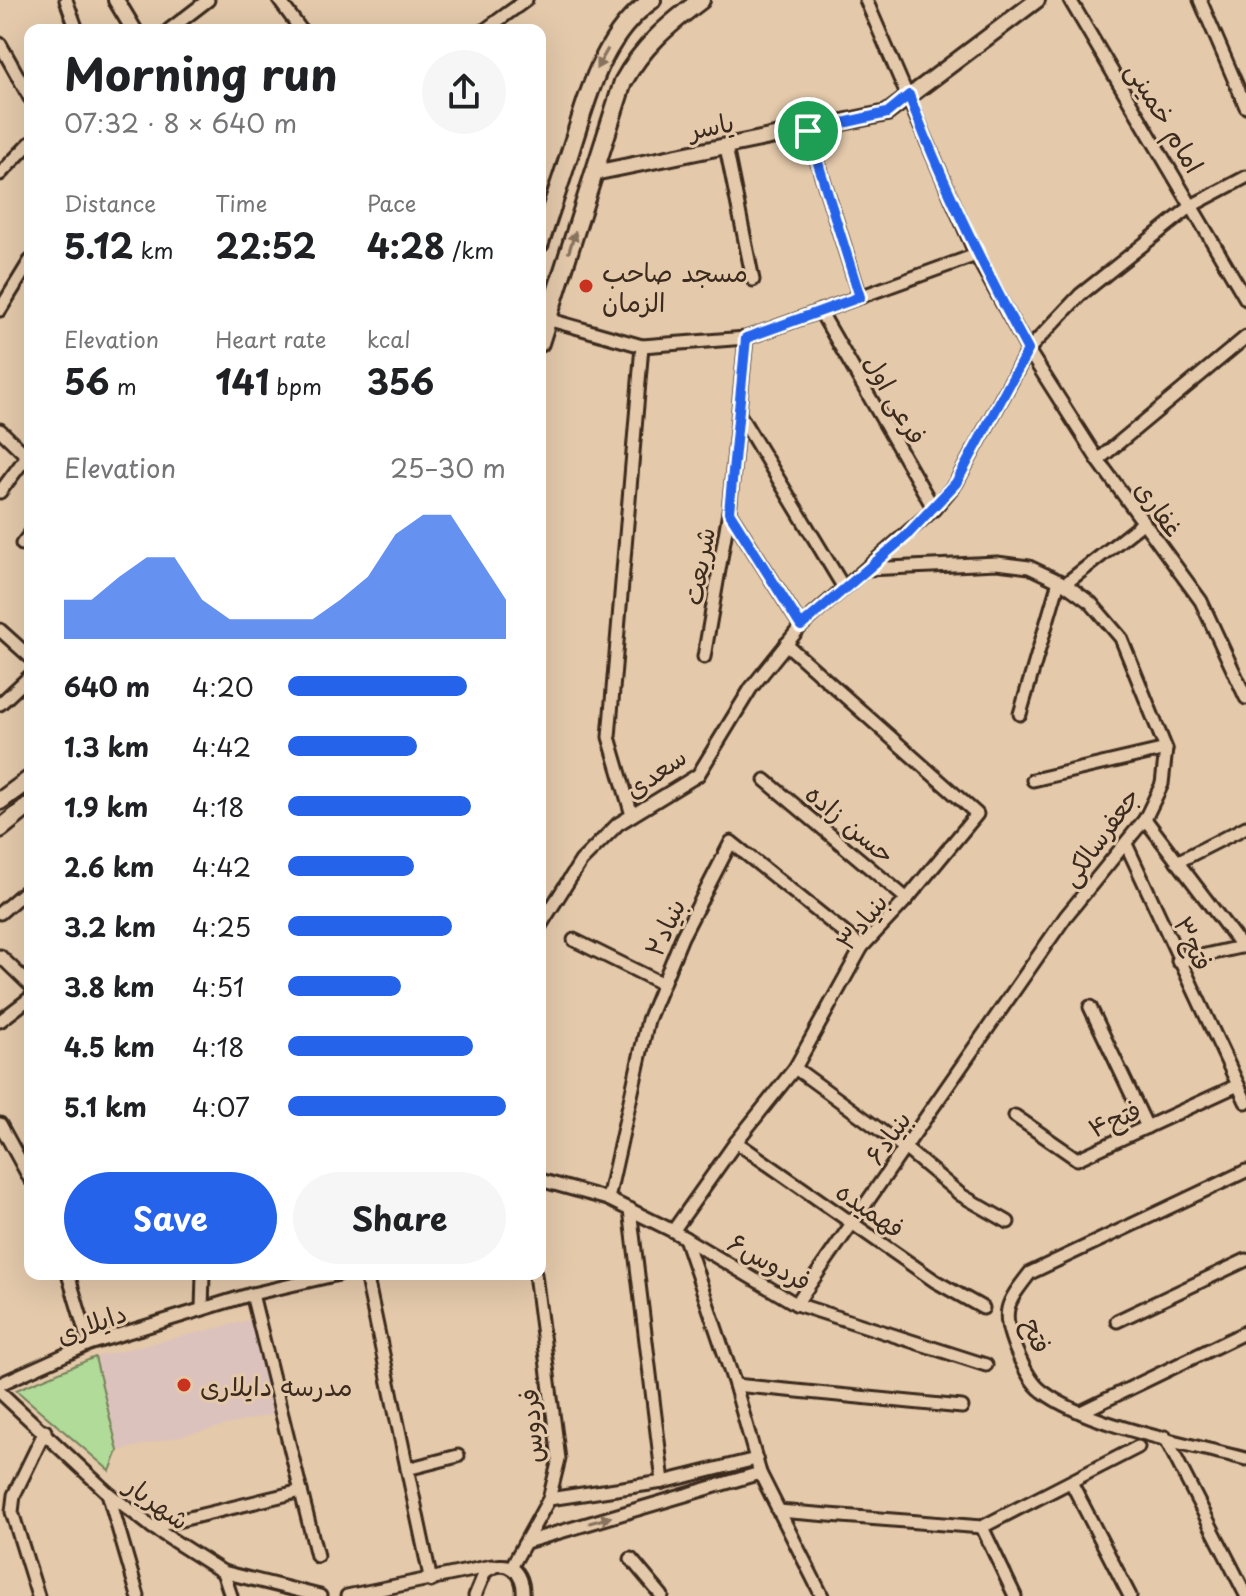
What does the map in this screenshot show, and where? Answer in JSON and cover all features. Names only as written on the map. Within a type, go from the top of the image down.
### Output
[{"type":"main road","points":[[546,224],[595,72],[636,6],[652,0]]},
{"type":"main road","points":[[546,322],[623,82],[637,58],[659,31],[701,0]]},
{"type":"main road","points":[[0,801],[24,783]]},
{"type":"main road","points":[[0,829],[24,810]]},
{"type":"street","points":[[66,0],[75,24]]},
{"type":"street","points":[[116,0],[130,24]]},
{"type":"street","points":[[177,24],[208,0]]},
{"type":"street","points":[[279,0],[297,24]]},
{"type":"street","points":[[493,24],[526,0]]},
{"type":"street","name":"غفاری","points":[[866,0],[976,255],[1028,350],[1098,460],[1201,601],[1246,698]]},
{"type":"street","name":"یاسر","points":[[594,173],[887,113],[1037,0]]},
{"type":"street","name":"امام خمینی","points":[[1070,0],[1246,299]]},
{"type":"street","points":[[1200,0],[1246,107]]},
{"type":"street","points":[[0,44],[24,87]]},
{"type":"street","points":[[808,131],[860,297]]},
{"type":"street","points":[[726,147],[753,280]]},
{"type":"street","points":[[0,174],[24,149]]},
{"type":"street","points":[[1028,350],[1080,295],[1193,205],[1246,177]]},
{"type":"street","points":[[547,319],[642,346],[746,338],[976,255]]},
{"type":"street","points":[[0,310],[24,271]]},
{"type":"street","name":"فرعی اول","points":[[820,311],[934,509]]},
{"type":"street","points":[[1098,460],[1246,337]]},
{"type":"street","name":"شریعت","points":[[704,657],[729,512],[746,338]]},
{"type":"street","points":[[632,815],[609,737],[642,346]]},
{"type":"street","name":"سعدی","points":[[546,916],[581,861],[632,815],[698,775],[751,688],[801,626],[934,509],[956,483],[1028,350]]},
{"type":"street","points":[[739,414],[844,588]]},
{"type":"street","points":[[0,430],[24,452]]},
{"type":"street","points":[[0,492],[24,463]]},
{"type":"street","points":[[729,512],[801,626]]},
{"type":"street","points":[[1020,714],[1062,582],[1144,522]]},
{"type":"street","points":[[867,569],[997,563],[1029,567],[1062,582],[1091,603],[1121,638],[1166,749],[1033,780]]},
{"type":"street","points":[[0,630],[24,652]]},
{"type":"street","name":"بنیاد۳","points":[[673,1231],[736,1142],[795,1068],[862,947],[907,899],[977,814],[786,644]]},
{"type":"street","points":[[0,704],[24,682]]},
{"type":"street","name":"جعفرسالکی","points":[[1015,995],[1066,916],[1145,819],[1162,784],[1166,749]]},
{"type":"street","name":"حسن زاده","points":[[765,780],[907,899]]},
{"type":"street","points":[[1145,819],[1244,947],[1178,961]]},
{"type":"street","points":[[1177,862],[1246,827]]},
{"type":"street","name":"بنیاد۲","points":[[608,1199],[648,1020],[731,842],[862,947]]},
{"type":"street","name":"فتح۳","points":[[1126,844],[1246,1102]]},
{"type":"street","points":[[0,913],[24,892]]},
{"type":"street","points":[[574,940],[663,984]]},
{"type":"street","points":[[0,956],[24,979]]},
{"type":"street","name":"بنیاد۶","points":[[796,1304],[1015,995]]},
{"type":"street","points":[[0,1021],[24,1003]]},
{"type":"street","points":[[1090,1007],[1147,1127]]},
{"type":"street","points":[[795,1068],[906,1149],[961,1195],[1008,1222]]},
{"type":"street","name":"فتح۴","points":[[1015,1116],[1077,1159],[1238,1085]]},
{"type":"street","points":[[0,1124],[24,1168]]},
{"type":"street","name":"فهمیده","points":[[736,1142],[935,1281],[983,1308]]},
{"type":"street","name":"فتح","points":[[1246,1171],[1030,1273],[1012,1296],[1005,1322],[1019,1358],[1040,1390],[1081,1412],[1246,1459]]},
{"type":"street","name":"فردوس۶","points":[[546,1182],[608,1199],[630,1209],[796,1304],[986,1365]]},
{"type":"street","points":[[630,1209],[663,1482]]},
{"type":"street","points":[[685,1238],[735,1385],[760,1473],[822,1596]]},
{"type":"street","points":[[1117,1321],[1246,1260]]},
{"type":"street","points":[[70,1280],[89,1344]]},
{"type":"street","points":[[202,1309],[203,1280]]},
{"type":"street","name":"دایلاری","points":[[0,1384],[89,1344],[301,1280]]},
{"type":"street","points":[[367,1280],[431,1581]]},
{"type":"street","name":"فردوس","points":[[512,1566],[549,1499],[559,1459],[536,1280]]},
{"type":"street","points":[[252,1294],[317,1556]]},
{"type":"street","points":[[1081,1412],[1246,1332]]},
{"type":"street","points":[[735,1385],[962,1407]]},
{"type":"street","name":"شهریار","points":[[0,1392],[108,1493],[152,1527],[223,1572],[320,1596]]},
{"type":"street","points":[[38,1596],[12,1512],[14,1495],[45,1431]]},
{"type":"street","points":[[1165,1437],[1246,1595]]},
{"type":"street","points":[[778,1511],[982,1527],[1138,1447]]},
{"type":"street","points":[[407,1469],[458,1456]]},
{"type":"street","points":[[549,1499],[663,1482],[756,1459]]},
{"type":"street","points":[[526,1542],[760,1473]]},
{"type":"street","points":[[1071,1482],[1130,1596]]},
{"type":"street","points":[[152,1527],[301,1491]]},
{"type":"street","points":[[108,1493],[138,1596]]},
{"type":"street","points":[[982,1527],[1015,1596]]},
{"type":"street","points":[[631,1559],[662,1596]]},
{"type":"street","points":[[475,1596],[479,1579],[492,1566]]},
{"type":"street","points":[[347,1596],[492,1566],[512,1566],[534,1596]]},
{"type":"street","points":[[223,1572],[231,1596]]},
{"type":"street","points":[[523,1583],[523,1596]]},
{"type":"shaded area","name":"مدرسه دایلاری","points":[[250,1320],[273,1414],[118,1451],[95,1357]]},
{"type":"green space","points":[[95,1357],[118,1451],[110,1471],[16,1390]]},
{"type":"place","name":"مسجد صاحب الزمان","points":[[586,286]]},
{"type":"place","name":"مدرسه دایلاری","points":[[184,1385]]},
{"type":"route","points":[[909,95],[932,158],[976,255],[1028,350],[956,483],[905,537],[801,626],[729,512],[746,338],[860,297],[808,131],[887,113],[909,95]]}]
